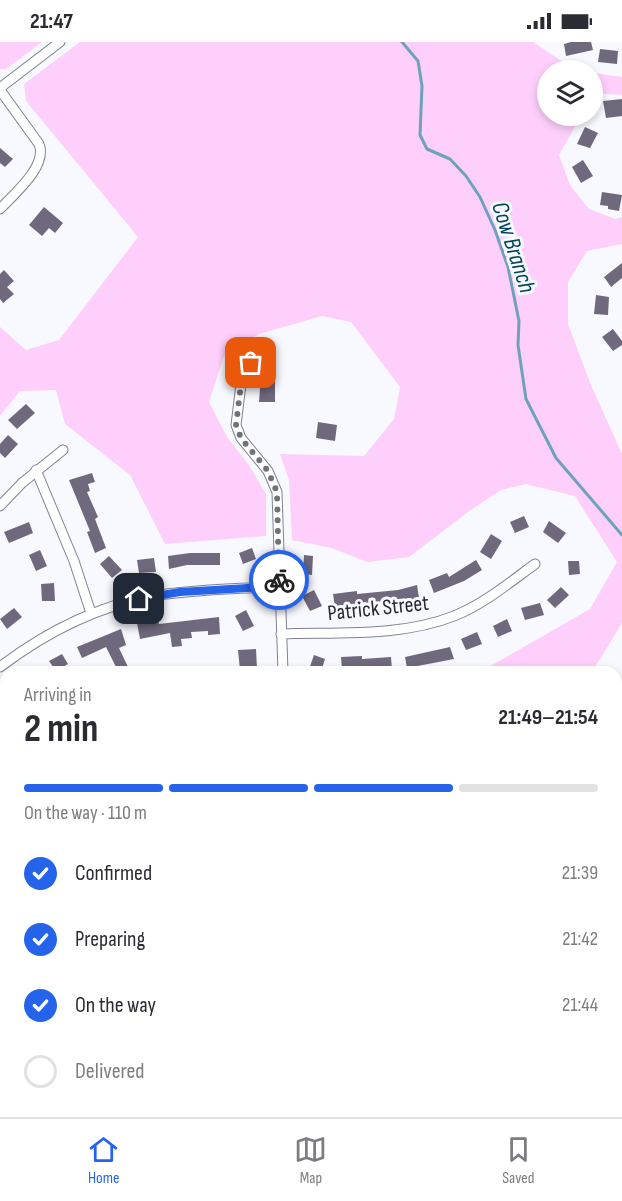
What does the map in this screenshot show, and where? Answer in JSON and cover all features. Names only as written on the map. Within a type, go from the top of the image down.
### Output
[{"type":"street","points":[[0,209],[38,166],[41,155],[39,144],[0,89],[60,42]]},
{"type":"street","points":[[251,363],[242,376],[236,425],[241,438],[268,471],[277,492],[283,666]]},
{"type":"street","points":[[0,506],[36,470],[63,450]]},
{"type":"street","points":[[36,470],[74,561],[91,613]]},
{"type":"street","name":"Patrick Street","points":[[281,634],[399,629],[440,621],[492,596],[535,564]]},
{"type":"street","points":[[1,666],[46,636],[91,613],[126,602],[180,592],[279,586]]},
{"type":"shaded area","points":[[0,42],[42,42],[6,69],[0,69]]},
{"type":"shaded area","points":[[80,42],[533,42],[560,60],[537,60],[537,126],[575,126],[559,155],[570,185],[589,209],[616,219],[622,217],[622,244],[587,251],[568,282],[568,324],[591,385],[622,454],[622,623],[596,666],[490,666],[590,609],[617,562],[575,496],[526,484],[501,490],[409,557],[367,562],[332,548],[292,540],[289,480],[280,454],[364,456],[394,419],[400,387],[351,322],[322,316],[259,334],[224,356],[209,402],[227,437],[249,465],[266,494],[266,536],[165,544],[130,475],[65,424],[56,390],[20,391],[0,416],[0,327],[26,350],[59,340],[138,237],[26,101],[24,84]]},
{"type":"shaded area","points":[[603,74],[622,77],[622,95],[603,94]]},
{"type":"building","points":[[591,42],[593,50],[566,56],[564,44]]},
{"type":"building","points":[[600,49],[618,51],[617,64],[598,60]]},
{"type":"building","points":[[622,99],[622,116],[606,118],[603,101]]},
{"type":"building","points":[[585,127],[598,133],[590,148],[577,144]]},
{"type":"building","points":[[0,148],[13,159],[5,167],[0,163]]},
{"type":"building","points":[[583,160],[593,176],[581,183],[572,167]]},
{"type":"building","points":[[602,192],[622,195],[619,211],[600,205]]},
{"type":"building","points":[[44,207],[63,223],[55,233],[49,228],[42,236],[29,225]]},
{"type":"building","points":[[622,263],[622,278],[611,287],[604,277]]},
{"type":"building","points":[[4,270],[14,281],[7,287],[14,294],[3,303],[0,299],[0,274]]},
{"type":"building","points":[[596,295],[609,297],[608,315],[594,314]]},
{"type":"building","points":[[613,329],[622,341],[622,345],[613,351],[602,337]]},
{"type":"building","points":[[262,362],[275,362],[275,402],[259,402]]},
{"type":"building","points":[[26,404],[35,413],[17,429],[8,420]]},
{"type":"building","points":[[318,422],[337,425],[335,441],[316,438]]},
{"type":"building","points":[[8,435],[18,444],[5,458],[0,453],[0,444]]},
{"type":"building","points":[[92,473],[95,482],[88,484],[90,491],[87,492],[98,517],[95,519],[106,548],[95,553],[87,532],[90,531],[69,480]]},
{"type":"building","points":[[524,516],[529,527],[515,533],[510,522]]},
{"type":"building","points":[[549,521],[566,533],[558,543],[543,532]]},
{"type":"building","points":[[29,522],[33,533],[9,543],[4,532]]},
{"type":"building","points":[[491,534],[502,541],[491,559],[480,552]]},
{"type":"building","points":[[252,548],[256,559],[243,564],[239,553]]},
{"type":"building","points":[[40,550],[47,566],[36,571],[29,555]]},
{"type":"building","points":[[220,553],[220,565],[187,565],[169,569],[168,556]]},
{"type":"building","points":[[304,555],[313,556],[312,575],[303,574]]},
{"type":"building","points":[[109,556],[122,570],[112,578],[100,564]]},
{"type":"building","points":[[154,558],[156,572],[139,573],[137,560]]},
{"type":"building","points":[[476,560],[482,570],[464,581],[434,593],[429,580],[447,573],[449,577]]},
{"type":"building","points":[[568,561],[579,561],[580,574],[569,575]]},
{"type":"building","points":[[54,583],[55,601],[42,601],[41,584]]},
{"type":"building","points":[[417,585],[419,598],[392,603],[366,605],[366,602],[335,607],[333,594],[398,590]]},
{"type":"building","points":[[561,587],[569,595],[555,608],[547,600]]},
{"type":"building","points":[[314,590],[322,606],[310,611],[302,596]]},
{"type":"building","points":[[540,603],[544,615],[525,620],[521,608]]},
{"type":"building","points":[[14,608],[22,617],[7,629],[0,619]]},
{"type":"building","points":[[246,610],[254,626],[243,631],[235,616]]},
{"type":"building","points":[[219,617],[220,634],[208,635],[208,631],[191,632],[192,638],[181,639],[182,646],[172,647],[170,633],[140,639],[137,623],[158,619],[159,624]]},
{"type":"building","points":[[507,619],[512,631],[498,637],[493,626]]},
{"type":"building","points":[[121,629],[126,645],[119,648],[128,666],[116,666],[106,647],[82,658],[77,647]]},
{"type":"building","points":[[477,632],[482,644],[466,650],[461,639]]},
{"type":"building","points":[[450,647],[454,659],[407,666],[405,657]]},
{"type":"building","points":[[256,649],[257,666],[240,666],[238,650]]},
{"type":"building","points":[[62,654],[68,664],[52,666],[49,661]]},
{"type":"building","points":[[314,655],[325,659],[323,666],[310,666]]},
{"type":"building","points":[[362,656],[362,659],[391,657],[392,666],[342,666],[341,657]]},
{"type":"waterway","name":"Cow Branch","points":[[402,42],[418,61],[422,86],[420,135],[427,149],[450,159],[466,176],[480,197],[508,267],[519,321],[518,345],[526,399],[556,458],[622,535]]},
{"type":"way so far","points":[[251,363],[242,376],[236,425],[241,438],[268,471],[277,492],[279,580]]},
{"type":"route","points":[[139,599],[180,592],[279,586],[279,580]]}]
